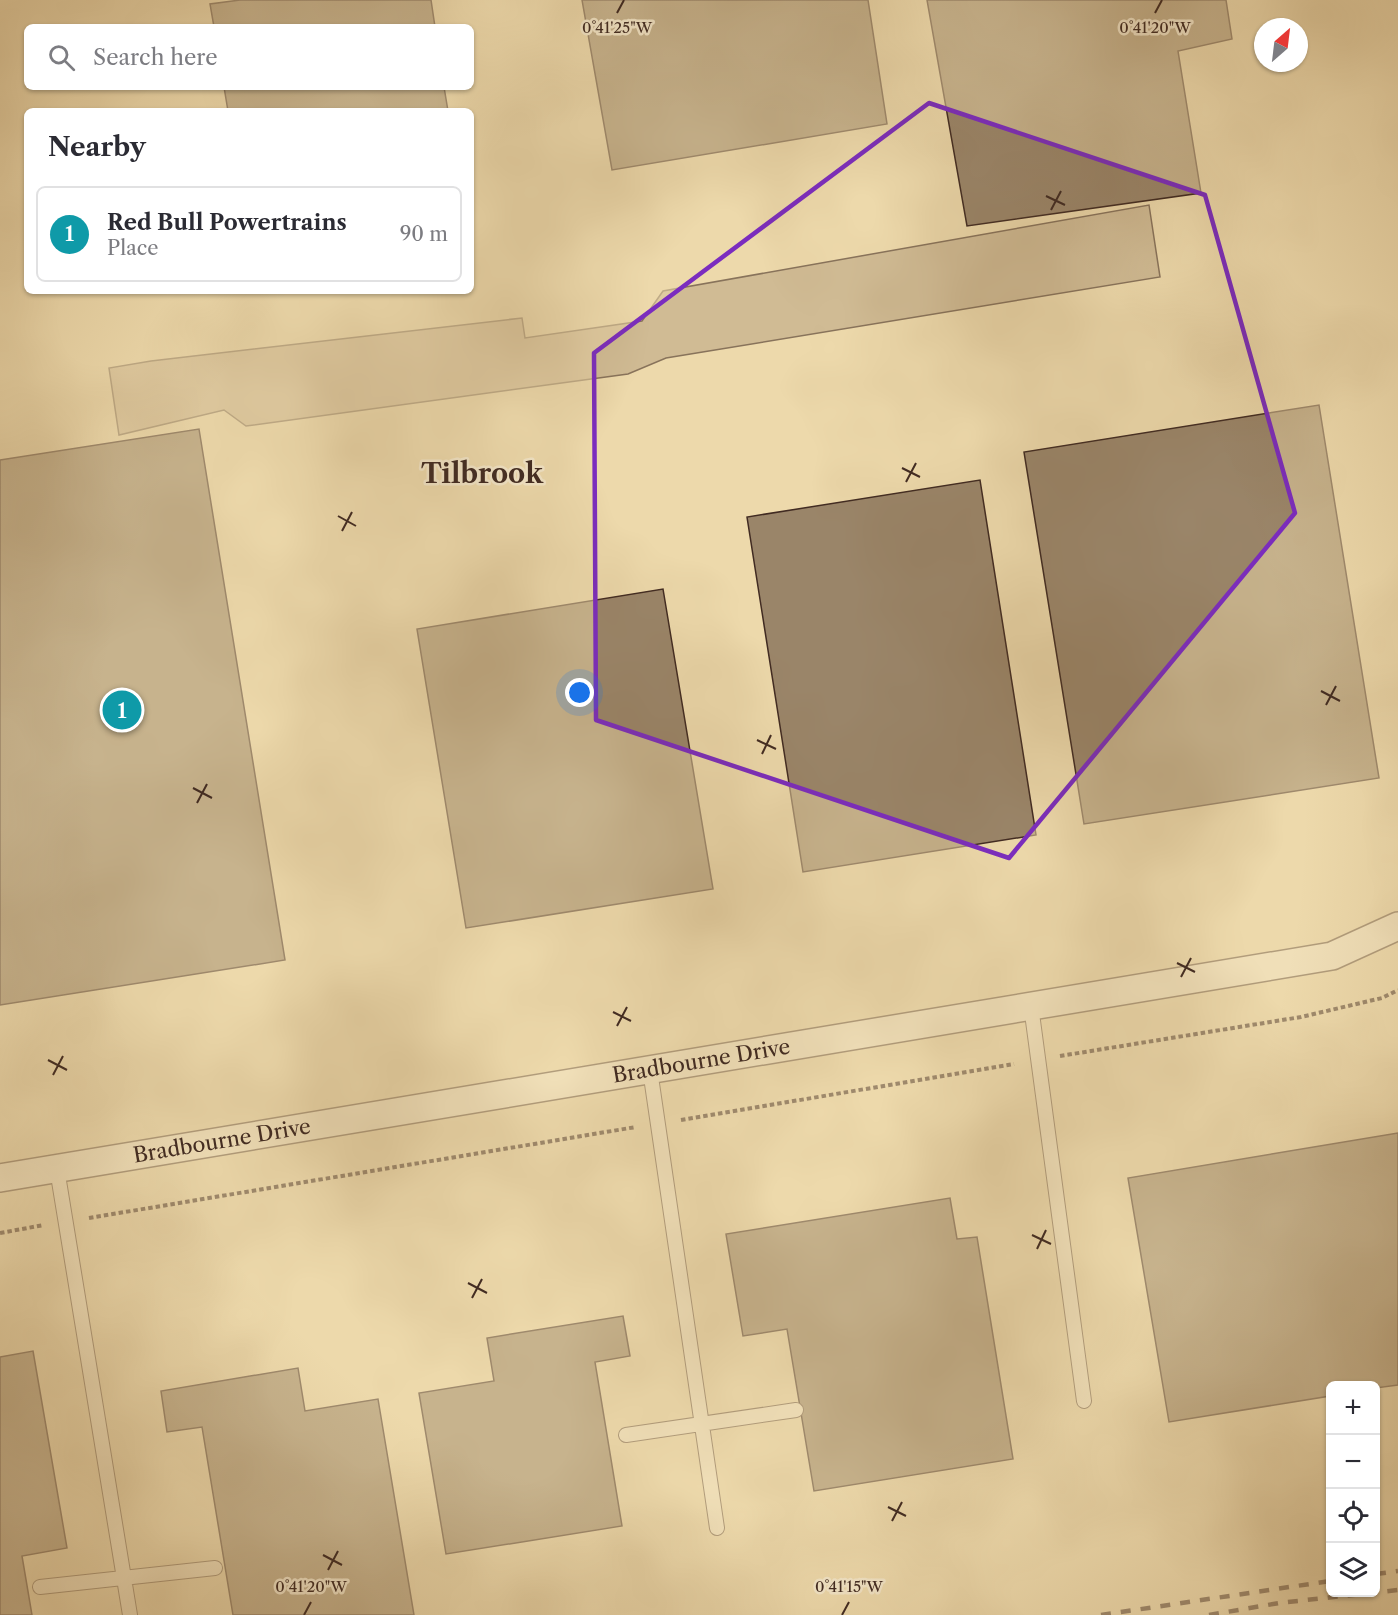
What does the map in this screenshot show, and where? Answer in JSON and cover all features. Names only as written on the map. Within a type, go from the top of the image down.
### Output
[{"type":"street","name":"Bradbourne Drive","points":[[0,1178],[1332,956],[1398,926]]},
{"type":"lane","points":[[1031,1006],[1084,1401]]},
{"type":"lane","points":[[650,1070],[717,1528]]},
{"type":"lane","points":[[57,1169],[130,1615]]},
{"type":"lane","points":[[626,1435],[795,1410]]},
{"type":"lane","points":[[39,1587],[214,1568]]},
{"type":"path","points":[[0,1233],[1301,1017],[1382,998],[1398,990]]},
{"type":"highlighted area","points":[[929,103],[1205,195],[1295,513],[1009,858],[596,720],[594,353]]},
{"type":"shaded area","points":[[1149,205],[1160,277],[666,358],[628,374],[246,426],[224,410],[119,435],[109,368],[151,361],[522,318],[525,338],[642,321],[663,291]]},
{"type":"building","points":[[240,0],[431,0],[435,24],[213,24],[210,4]]},
{"type":"building","points":[[582,0],[868,0],[887,124],[612,170]]},
{"type":"building","points":[[927,0],[1226,0],[1232,39],[1178,51],[1201,193],[967,226]]},
{"type":"building","points":[[224,90],[444,90],[448,108],[228,108]]},
{"type":"building","points":[[1319,405],[1379,778],[1084,824],[1024,452]]},
{"type":"building","points":[[199,429],[285,960],[0,1005],[0,460]]},
{"type":"building","points":[[980,480],[1036,835],[803,872],[747,517]]},
{"type":"building","points":[[663,589],[713,889],[466,928],[417,629]]},
{"type":"building","points":[[1398,1133],[1398,1385],[1380,1387],[1380,1381],[1326,1381],[1326,1397],[1169,1422],[1128,1178]]},
{"type":"building","points":[[950,1198],[957,1239],[977,1237],[1013,1459],[814,1491],[787,1329],[743,1336],[726,1234]]},
{"type":"building","points":[[623,1316],[630,1356],[595,1362],[622,1526],[446,1554],[419,1393],[494,1381],[487,1338]]},
{"type":"building","points":[[33,1351],[67,1548],[22,1556],[32,1615],[0,1615],[0,1357]]},
{"type":"building","points":[[298,1368],[305,1411],[378,1399],[414,1615],[233,1615],[202,1427],[167,1432],[161,1391]]},
{"type":"railway","points":[[1380,1573],[1398,1571]]},
{"type":"railway","points":[[1101,1615],[1326,1582]]},
{"type":"railway","points":[[1209,1615],[1279,1603],[1398,1590]]},
{"type":"place","name":"Red Bull Powertrains","points":[[122,710]]},
{"type":"district","name":"Tilbrook","points":[[482,474]]}]
